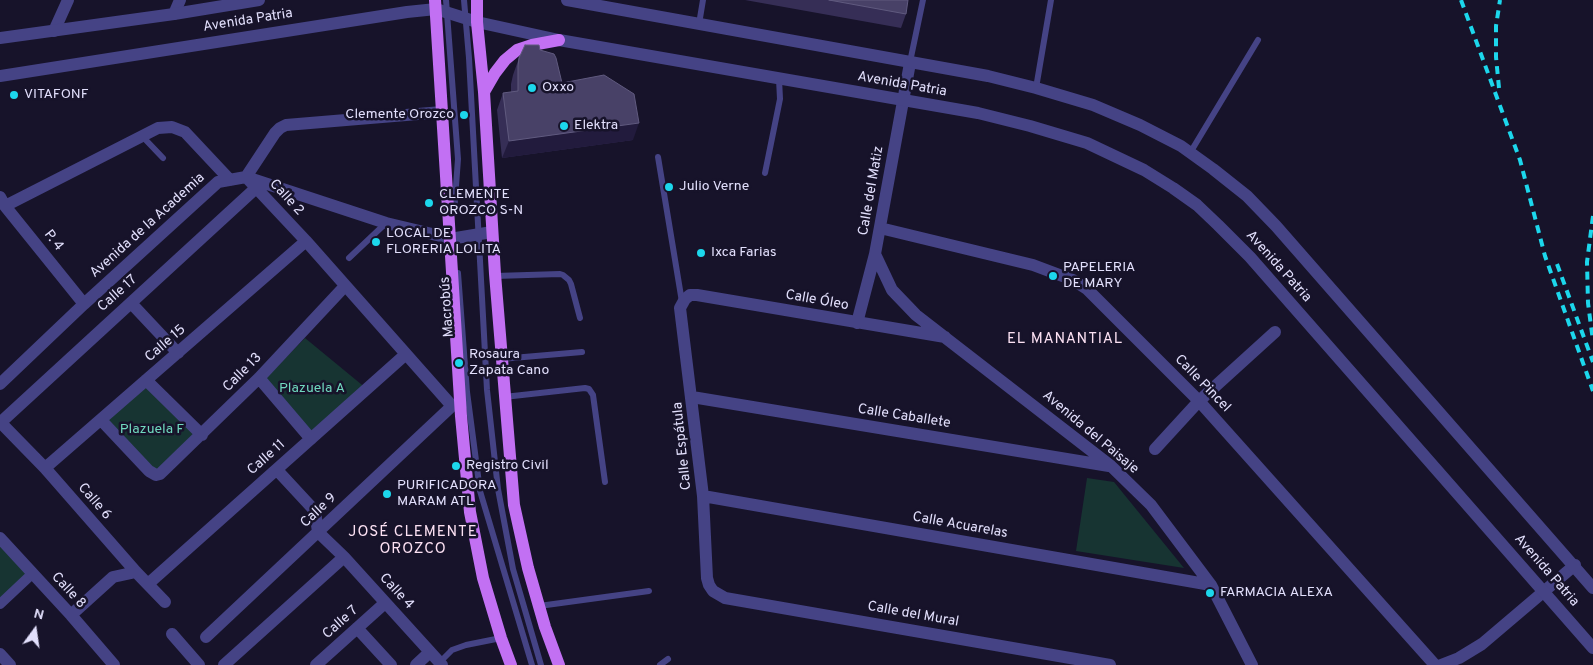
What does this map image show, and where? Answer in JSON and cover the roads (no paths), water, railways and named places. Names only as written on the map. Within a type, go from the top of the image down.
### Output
[{"type":"main road","points":[[477,0],[471,20],[484,92],[501,359],[514,505],[528,568],[559,665]]},
{"type":"main road","points":[[441,6],[442,112],[452,238],[464,463],[470,512],[482,578],[500,638],[511,665]]},
{"type":"main road","points":[[484,92],[505,60],[517,50],[559,40]]},
{"type":"street","points":[[54,31],[68,0]]},
{"type":"street","points":[[174,14],[180,0]]},
{"type":"street","name":"Avenida Patria","points":[[0,38],[174,14],[242,1],[259,0]]},
{"type":"street","name":"Avenida Patria","points":[[567,0],[988,76],[1093,105],[1132,121],[1190,153],[1247,196],[1276,226],[1575,565],[1593,588]]},
{"type":"street","name":"Avenida Patria","points":[[0,76],[441,6],[471,20],[559,40],[987,115],[1039,128],[1087,143],[1144,170],[1197,205],[1250,257],[1593,648]]},
{"type":"street","name":"Calle del Matiz","points":[[857,323],[875,254],[910,62]]},
{"type":"street","points":[[246,177],[275,133],[286,125],[442,112]]},
{"type":"street","points":[[2,204],[158,128],[172,127],[185,132],[230,180]]},
{"type":"street","name":"Avenida de la Academia","points":[[0,384],[84,304],[218,182],[246,177],[386,223],[452,238],[492,232]]},
{"type":"street","name":"Calle 2","points":[[246,177],[306,241],[452,406]]},
{"type":"street","name":"Calle 17","points":[[0,422],[256,188]]},
{"type":"street","name":"P. 4","points":[[2,204],[84,304]]},
{"type":"street","name":"Calle Pincel","points":[[880,228],[1033,265],[1073,280],[1087,289],[1198,401],[1435,665]]},
{"type":"street","name":"Calle 15","points":[[45,468],[306,241]]},
{"type":"street","name":"Avenida del Paisaje","points":[[875,254],[892,290],[916,315],[1111,466],[1150,505],[1211,585],[1252,665]]},
{"type":"street","name":"Calle 13","points":[[101,420],[129,452],[149,471],[156,475],[163,472],[259,378],[346,286]]},
{"type":"street","name":"Calle Óleo","points":[[684,301],[690,295],[697,295],[945,337]]},
{"type":"street","name":"Calle Espátula","points":[[684,301],[680,308],[703,496],[707,578],[713,591]]},
{"type":"street","points":[[131,303],[178,353]]},
{"type":"street","points":[[1155,450],[1198,401],[1275,332]]},
{"type":"street","name":"Calle 11","points":[[148,584],[406,354]]},
{"type":"street","points":[[259,378],[311,439]]},
{"type":"street","points":[[146,380],[202,435]]},
{"type":"street","name":"Calle Caballete","points":[[692,398],[1111,466]]},
{"type":"street","name":"Calle 9","points":[[206,637],[452,406]]},
{"type":"street","name":"Calle 6","points":[[0,422],[45,468],[136,572],[165,602]]},
{"type":"street","points":[[276,470],[314,511],[318,532]]},
{"type":"street","name":"Calle Acuarelas","points":[[703,496],[1211,585]]},
{"type":"street","name":"Calle 4","points":[[318,532],[344,557],[441,664]]},
{"type":"street","name":"Calle 8","points":[[0,538],[114,665]]},
{"type":"street","points":[[224,665],[344,557]]},
{"type":"street","points":[[1441,665],[1460,658],[1482,644],[1575,565]]},
{"type":"street","points":[[71,615],[113,577],[136,572]]},
{"type":"street","points":[[0,604],[32,574]]},
{"type":"street","name":"Calle del Mural","points":[[713,591],[725,598],[1110,665]]},
{"type":"street","name":"Calle 7","points":[[316,665],[385,603]]},
{"type":"street","points":[[357,628],[392,665]]},
{"type":"street","points":[[172,634],[199,665]]},
{"type":"street","points":[[416,665],[430,652]]},
{"type":"street","points":[[0,654],[10,665]]},
{"type":"lane","points":[[464,0],[471,20],[469,58],[477,235],[487,390],[498,489],[513,569],[541,665]]},
{"type":"lane","points":[[699,24],[703,0]]},
{"type":"lane","points":[[910,62],[924,0]]},
{"type":"lane","points":[[1036,88],[1051,0]]},
{"type":"lane","name":"Macrobús","points":[[441,6],[458,159],[452,238],[467,392],[480,491],[532,665]]},
{"type":"lane","points":[[1190,153],[1258,40]]},
{"type":"lane","points":[[765,174],[780,99],[778,79]]},
{"type":"lane","points":[[142,136],[163,158]]},
{"type":"lane","points":[[658,157],[684,301]]},
{"type":"lane","points":[[349,258],[386,223]]},
{"type":"lane","points":[[495,276],[563,275],[571,284],[580,318]]},
{"type":"lane","points":[[501,359],[582,352]]},
{"type":"lane","points":[[504,397],[585,388],[589,390],[593,396],[605,482]]},
{"type":"lane","points":[[539,606],[649,591]]},
{"type":"lane","points":[[441,664],[452,650],[500,638]]},
{"type":"lane","points":[[660,665],[668,659]]},
{"type":"railway","points":[[1461,0],[1520,160],[1545,256],[1593,391]]},
{"type":"railway","points":[[1499,88],[1496,26],[1500,0]]},
{"type":"railway","points":[[1593,216],[1587,262],[1588,303],[1593,341]]},
{"type":"railway","points":[[1557,264],[1593,362]]},
{"type":"place","name":"Oxxo","points":[[532,88]]},
{"type":"place","name":"VITAFONF","points":[[14,95]]},
{"type":"place","name":"Clemente Orozco","points":[[464,115]]},
{"type":"place","name":"Elektra","points":[[564,126]]},
{"type":"place","name":"Julio Verne","points":[[669,187]]},
{"type":"place","name":"CLEMENTE OROZCO S-N","points":[[429,203]]},
{"type":"place","name":"LOCAL DE FLORERIA LOLITA","points":[[376,242]]},
{"type":"place","name":"Ixca Farias","points":[[701,253]]},
{"type":"place","name":"PAPELERIA DE MARY","points":[[1053,276]]},
{"type":"place","name":"Rosaura Zapata Cano","points":[[459,363]]},
{"type":"place","name":"Registro Civil","points":[[456,466]]},
{"type":"place","name":"PURIFICADORA MARAM ATL","points":[[387,494]]},
{"type":"place","name":"FARMACIA ALEXA","points":[[1210,593]]},
{"type":"district","name":"EL MANANTIAL","points":[[1065,340]]},
{"type":"district","name":"JOSÉ CLEMENTE OROZCO","points":[[413,542]]},
{"type":"park label","name":"Plazuela A","points":[[312,389]]},
{"type":"park label","name":"Plazuela F","points":[[152,430]]}]
